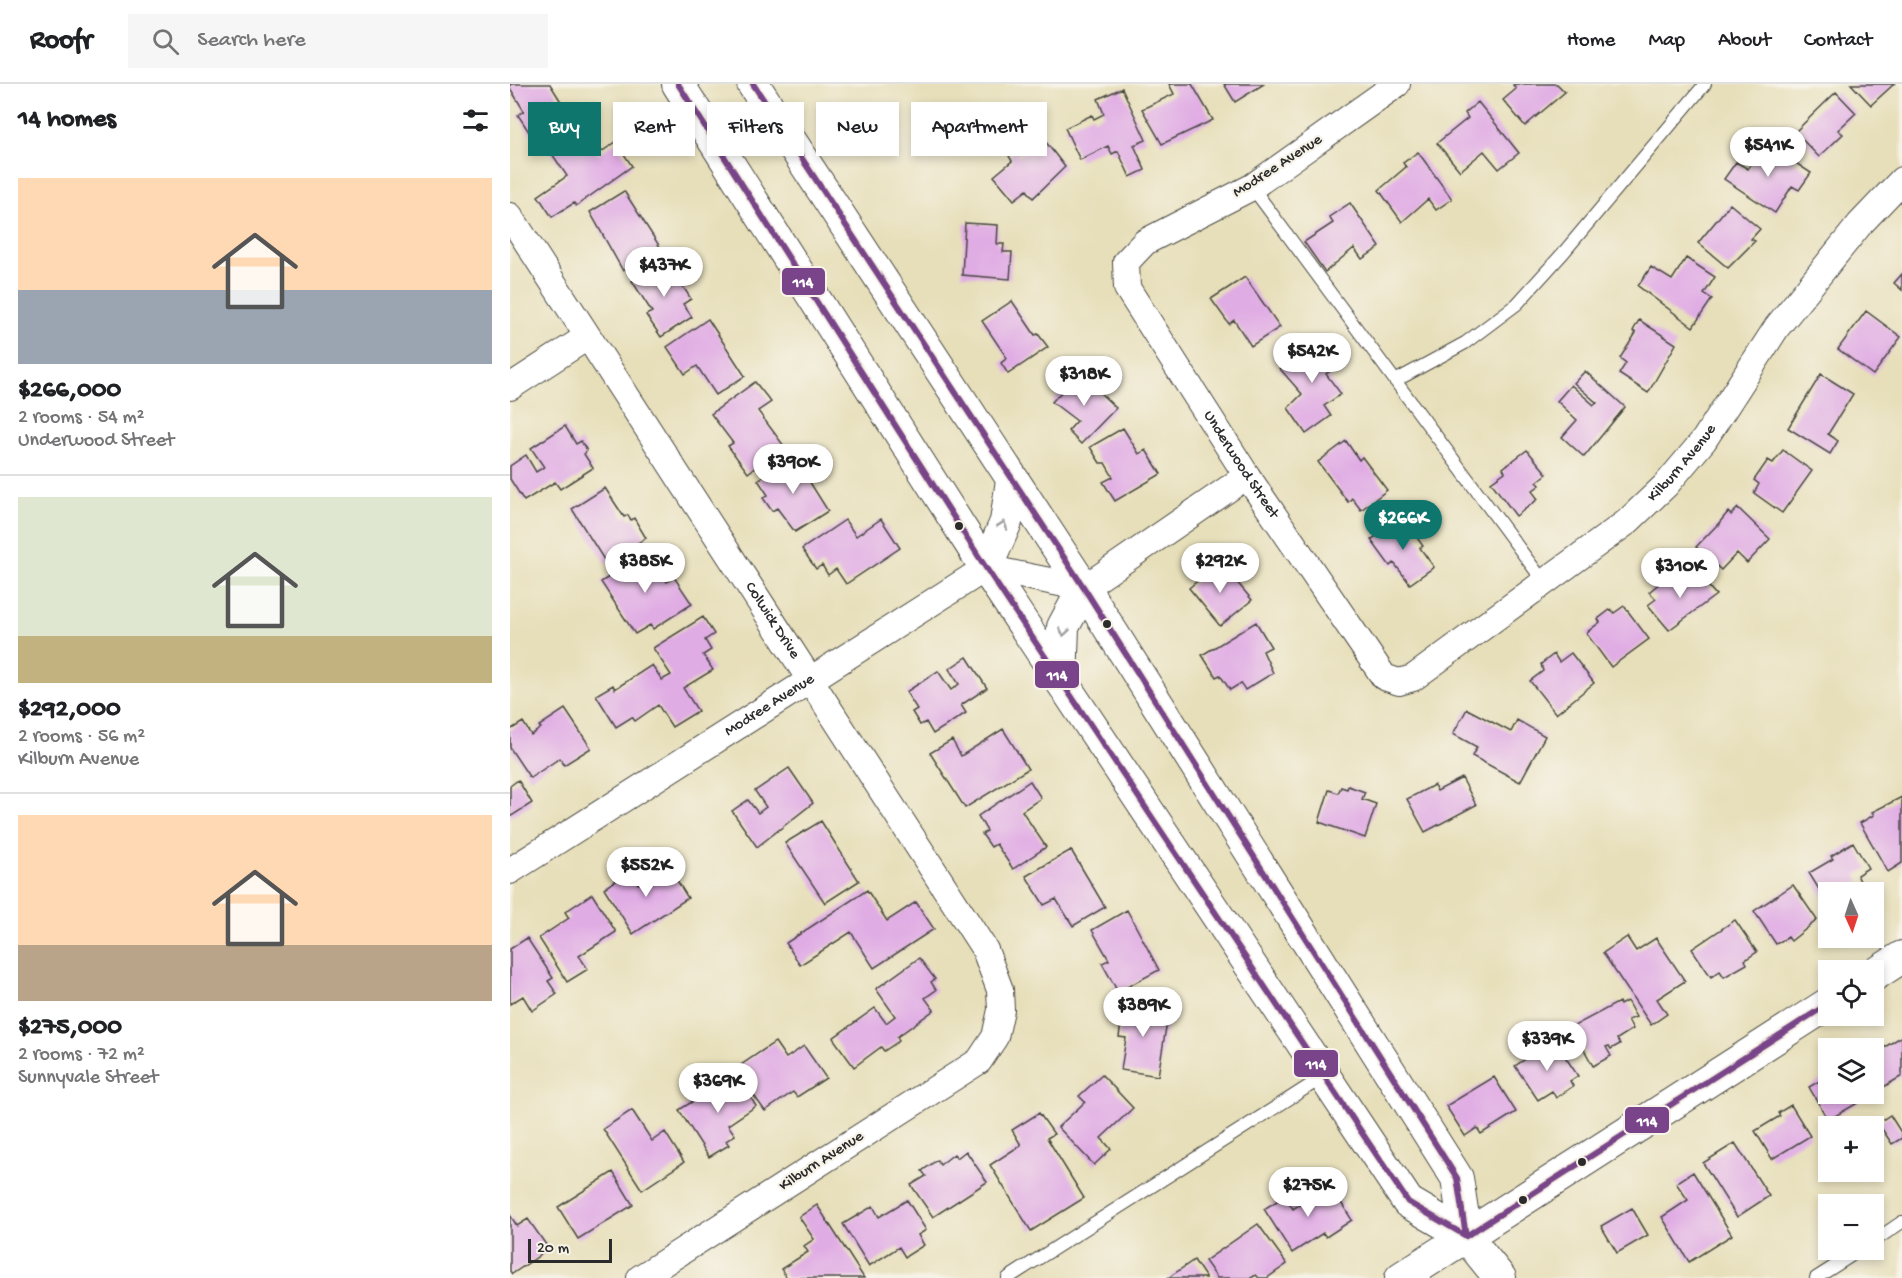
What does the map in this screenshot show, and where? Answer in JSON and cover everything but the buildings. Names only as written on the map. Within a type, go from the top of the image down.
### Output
[{"type":"street","points":[[678,84],[986,568],[1408,1202],[1466,1236],[1500,1278]]},
{"type":"street","points":[[753,84],[1083,588],[1457,1178],[1466,1236]]},
{"type":"street","name":"Modree Avenue","points":[[1126,262],[1145,242],[1252,187],[1397,84]]},
{"type":"street","name":"Kilburn Avenue","points":[[1399,682],[1413,678],[1627,522],[1666,485],[1704,440],[1777,327],[1860,224],[1902,180]]},
{"type":"street","name":"Colwick Drive","points":[[510,216],[985,950],[1000,990],[1001,1010],[995,1037]]},
{"type":"street","name":"Underwood Street","points":[[1126,262],[1127,288],[1247,476],[1384,677],[1399,682]]},
{"type":"street","points":[[510,387],[587,337]]},
{"type":"street","points":[[1061,681],[1063,627],[1083,588],[1247,476]]},
{"type":"street","points":[[986,568],[1006,522],[1012,480]]},
{"type":"street","points":[[986,568],[1083,588]]},
{"type":"street","name":"Modree Avenue","points":[[510,871],[986,568]]},
{"type":"street","points":[[1884,969],[1902,957]]},
{"type":"street","points":[[1401,1278],[1818,1010]]},
{"type":"street","name":"Kilburn Avenue","points":[[640,1278],[979,1061],[995,1037]]},
{"type":"lane","points":[[1395,381],[1465,343],[1516,304],[1564,252],[1705,84]]},
{"type":"lane","points":[[1252,187],[1544,582]]},
{"type":"lane","points":[[1008,1278],[1324,1076]]},
{"type":"lane","points":[[1884,1234],[1902,1222]]},
{"type":"lane","points":[[1816,1278],[1844,1260]]},
{"type":"transit line","name":"114","points":[[678,84],[986,568],[1408,1202],[1466,1236]]},
{"type":"transit line","name":"114","points":[[753,84],[1084,588],[1457,1178],[1466,1236]]},
{"type":"transit line","name":"114","points":[[1466,1236],[1818,1010]]}]
